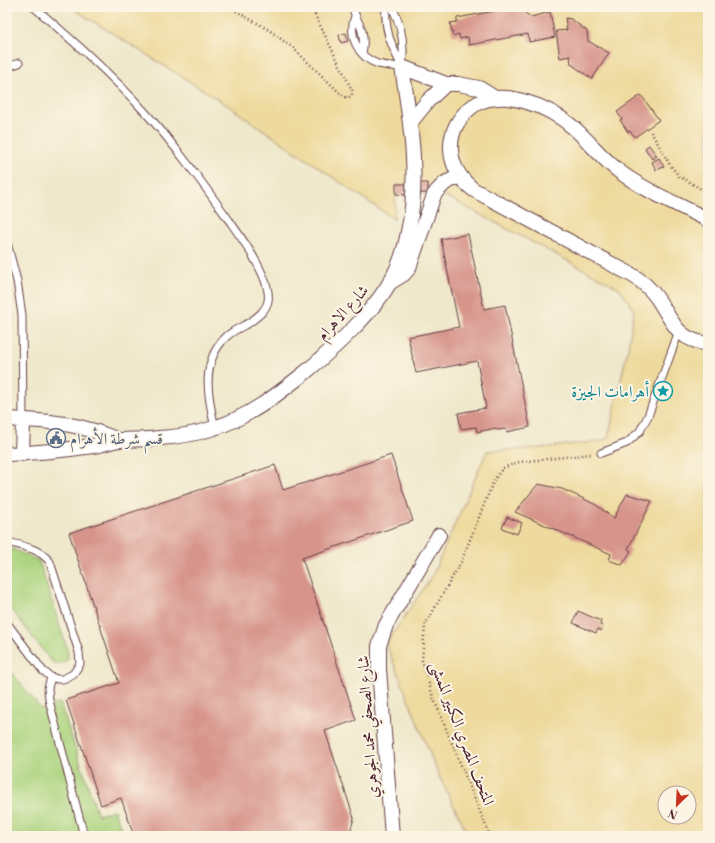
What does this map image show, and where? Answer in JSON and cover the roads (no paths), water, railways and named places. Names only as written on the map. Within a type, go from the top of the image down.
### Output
[{"type":"street","name":"شارع الاهرام","points":[[7,454],[74,449],[118,440],[177,436],[215,428],[237,420],[262,406],[326,355],[363,318],[390,282],[403,249],[411,215],[413,188],[410,123],[402,67]]},
{"type":"street","points":[[402,67],[446,84],[471,86],[487,92],[495,98]]},
{"type":"street","points":[[410,123],[427,102],[446,84]]},
{"type":"street","points":[[708,220],[624,175],[607,162],[573,127],[559,118],[530,104],[514,99],[495,98],[477,103],[469,108],[455,127],[451,140],[452,159],[460,176],[466,184],[474,190],[632,275],[641,281],[656,297],[679,332],[697,341],[708,344]]},
{"type":"street","points":[[390,282],[404,274],[409,268],[432,201],[437,191],[446,183],[460,176]]},
{"type":"street","name":"شارع الاهرام","points":[[7,419],[74,425],[118,440]]},
{"type":"street","points":[[22,454],[23,420]]},
{"type":"street","name":"شارع الصحفي محمد الجوهري","points":[[392,836],[379,669],[379,646],[386,624],[439,536]]},
{"type":"lane","points":[[34,7],[113,79],[167,137],[198,176],[241,237],[266,284],[269,293],[268,302],[264,311],[258,317],[227,336],[214,353],[210,363],[207,373],[209,403],[215,428]]},
{"type":"lane","points":[[353,7],[355,16],[363,34],[362,53],[369,60],[377,64],[402,67]]},
{"type":"lane","points":[[386,7],[388,36],[402,67]]},
{"type":"lane","points":[[392,7],[400,24],[402,33],[402,67]]},
{"type":"lane","points":[[7,67],[19,62]]},
{"type":"lane","points":[[7,243],[17,281],[22,315],[23,420]]},
{"type":"lane","points":[[601,453],[627,442],[642,428],[648,416],[679,332]]},
{"type":"lane","points":[[7,542],[32,548],[45,556],[50,562],[80,658],[77,669],[69,677],[57,679],[51,677],[43,671],[7,623]]},
{"type":"lane","points":[[51,677],[48,688],[49,700],[84,836]]},
{"type":"place","name":"أهرامات الجيزة","points":[[663,391]]},
{"type":"place","name":"قسم شرطة الأهرام","points":[[56,438]]}]
